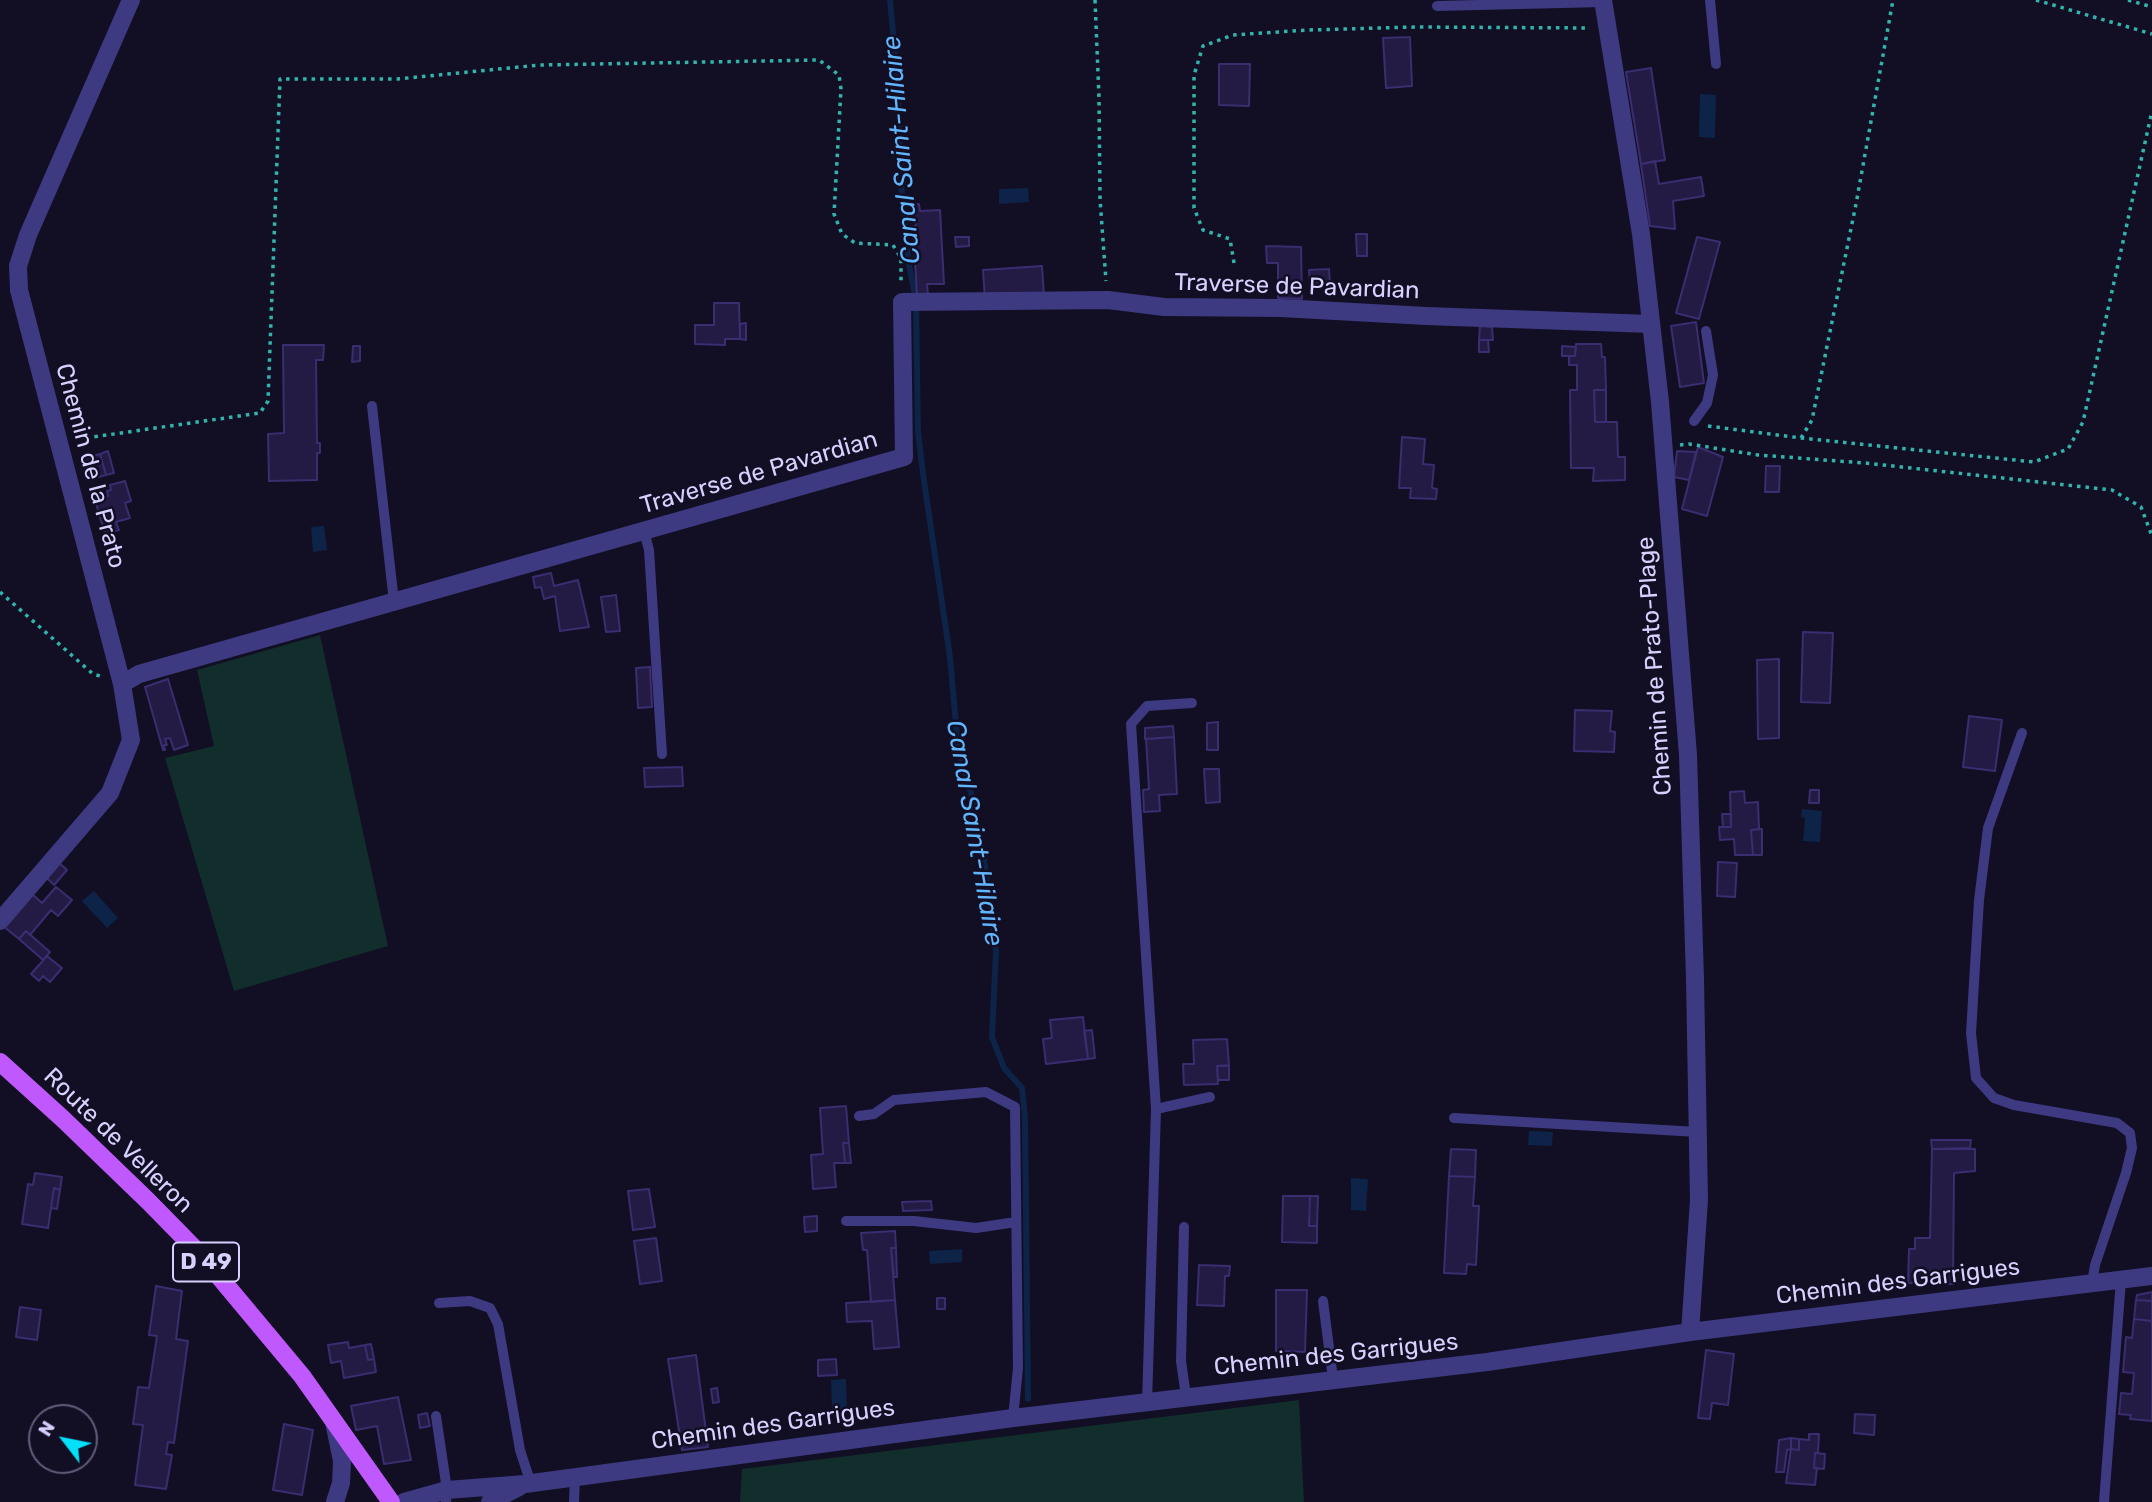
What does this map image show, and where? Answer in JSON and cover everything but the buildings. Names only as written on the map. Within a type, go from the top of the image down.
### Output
[{"type":"main road","name":"Route de Velleron","points":[[0,1062],[63,1119],[201,1255],[254,1317],[334,1419]]},
{"type":"main road","name":"D 49","points":[[334,1419],[391,1502]]},
{"type":"street","name":"Chemin de la Prato","points":[[0,921],[110,793],[131,740],[122,684],[19,290],[18,266],[28,235],[131,0]]},
{"type":"street","name":"Chemin de Prato-Plage","points":[[1603,1],[1641,234],[1664,447],[1688,755],[1699,1200],[1690,1332]]},
{"type":"street","name":"Traverse de Pavardian","points":[[122,684],[139,674],[904,457],[902,302],[1108,300],[1164,307],[1281,308],[1651,324]]},
{"type":"street","name":"Chemin des Garrigues","points":[[404,1502],[575,1476],[1013,1418],[1487,1362],[1690,1332],[2152,1276]]},
{"type":"street","points":[[334,1419],[342,1461],[341,1483],[335,1502]]},
{"type":"street","name":"Chemin des Garrigues","points":[[490,1502],[528,1484]]},
{"type":"lane","points":[[1710,0],[1716,64]]},
{"type":"lane","points":[[1437,6],[1603,1]]},
{"type":"lane","points":[[1694,421],[1707,403],[1713,375],[1706,331]]},
{"type":"lane","points":[[372,406],[394,602]]},
{"type":"lane","points":[[644,531],[649,550],[662,754]]},
{"type":"lane","points":[[1147,1403],[1156,1110],[1131,724],[1147,706],[1192,703]]},
{"type":"lane","points":[[2022,733],[1988,828],[1979,900],[1971,1033],[1976,1077],[1994,1098],[2014,1105],[2118,1123],[2130,1133],[2132,1148],[2126,1173],[2095,1265],[2092,1283]]},
{"type":"lane","points":[[859,1116],[874,1114],[894,1100],[986,1091],[1015,1107],[1018,1368],[1013,1418]]},
{"type":"lane","points":[[1156,1110],[1210,1097]]},
{"type":"lane","points":[[1454,1118],[1698,1132]]},
{"type":"lane","points":[[846,1221],[914,1221],[976,1228],[1016,1223]]},
{"type":"lane","points":[[1184,1227],[1181,1361],[1186,1396]]},
{"type":"lane","points":[[2104,1502],[2121,1280]]},
{"type":"lane","points":[[439,1303],[470,1301],[490,1308],[498,1324],[528,1484]]},
{"type":"lane","points":[[1323,1301],[1333,1379]]},
{"type":"lane","points":[[436,1416],[447,1496]]},
{"type":"lane","points":[[574,1502],[575,1476]]},
{"type":"path","points":[[1094,0],[1099,84],[1100,199],[1108,300]]},
{"type":"path","points":[[1801,438],[1812,421],[1856,204],[1893,0]]},
{"type":"path","points":[[2036,0],[2152,34]]},
{"type":"path","points":[[2128,0],[2152,7]]},
{"type":"path","points":[[1234,263],[1230,239],[1203,230],[1194,208],[1195,75],[1203,46],[1233,35],[1308,30],[1587,27],[1609,32]]},
{"type":"path","points":[[86,438],[260,413],[268,401],[280,79],[397,79],[540,65],[819,60],[839,75],[841,89],[834,214],[842,234],[855,243],[893,245],[901,258],[902,302]]},
{"type":"path","points":[[1694,421],[1712,428],[2034,462],[2068,449],[2083,422],[2152,111]]},
{"type":"path","points":[[1664,447],[1689,444],[1758,454],[2112,489],[2141,507],[2152,536]]},
{"type":"path","points":[[0,592],[93,674],[122,684]]},
{"type":"green space","points":[[320,635],[388,946],[234,991],[165,758],[214,746],[197,670]]},
{"type":"green space","points":[[1299,1400],[1304,1502],[740,1502],[742,1469]]},
{"type":"water","points":[[1700,94],[1716,95],[1715,138],[1699,137]]},
{"type":"water","points":[[1028,188],[1029,202],[999,204],[999,189]]},
{"type":"water","points":[[324,526],[327,550],[313,552],[311,527]]},
{"type":"water","points":[[1802,809],[1822,811],[1820,842],[1803,841],[1805,818],[1801,817]]},
{"type":"water","points":[[94,891],[118,918],[107,928],[82,901]]},
{"type":"water","points":[[1529,1131],[1553,1132],[1552,1146],[1528,1145]]},
{"type":"water","points":[[1351,1178],[1368,1179],[1366,1211],[1351,1210]]},
{"type":"water","points":[[962,1249],[962,1262],[930,1264],[929,1251]]},
{"type":"water","points":[[846,1379],[847,1409],[832,1410],[831,1380]]},
{"type":"waterway","name":"Canal Saint-Hilaire","points":[[890,0],[898,87],[901,183],[908,260],[916,300]]},
{"type":"waterway","name":"Canal Saint-Hilaire","points":[[916,305],[918,432],[924,481],[950,657],[958,747],[972,797],[984,860],[996,951],[992,1037],[1004,1068],[1022,1088],[1025,1117],[1028,1399]]}]
